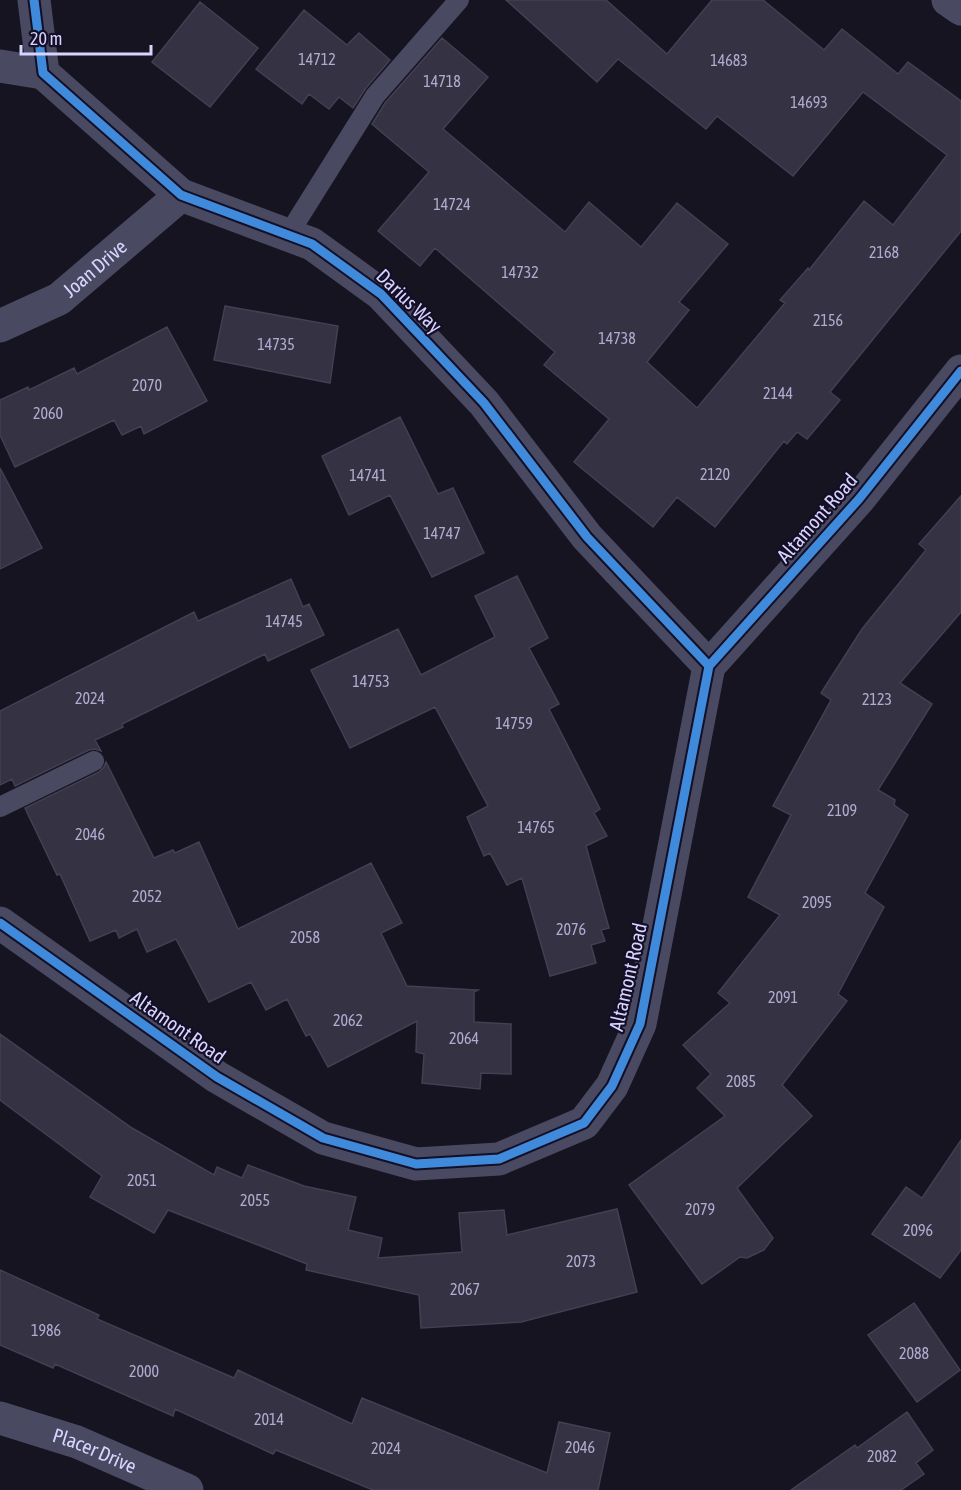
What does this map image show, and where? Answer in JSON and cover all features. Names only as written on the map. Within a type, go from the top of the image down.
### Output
[{"type":"street","points":[[0,66],[43,73],[34,0]]},
{"type":"street","points":[[948,0],[961,9]]},
{"type":"street","name":"Darius Way","points":[[43,73],[181,195],[312,244],[381,294],[484,403],[586,537],[709,666]]},
{"type":"street","name":"Joan Drive","points":[[0,326],[58,299],[181,195]]},
{"type":"street","name":"Altamont Road","points":[[0,923],[217,1077],[323,1138],[416,1164],[500,1159],[584,1123],[612,1086],[640,1024],[709,666],[859,499],[961,371]]},
{"type":"street","name":"Placer Drive","points":[[0,1418],[77,1442],[187,1490]]},
{"type":"lane","points":[[288,235],[375,96],[459,0]]},
{"type":"lane","points":[[0,807],[94,761]]},
{"type":"building","points":[[506,0],[606,0],[667,54],[712,0],[763,0],[824,50],[842,29],[898,74],[908,62],[961,101],[961,231],[830,392],[840,400],[807,439],[797,432],[787,444],[784,441],[715,527],[677,497],[653,527],[574,462],[609,419],[544,365],[555,352],[435,248],[420,266],[378,231],[429,172],[372,124],[385,103],[442,38],[488,77],[443,129],[565,232],[589,202],[641,247],[677,203],[728,244],[679,302],[689,310],[647,362],[697,408],[785,303],[780,300],[808,268],[809,270],[864,201],[893,225],[947,155],[863,92],[793,176],[717,116],[706,129],[618,59],[597,82]]},
{"type":"building","points":[[200,2],[258,48],[210,107],[152,62]]},
{"type":"building","points":[[304,10],[347,45],[359,33],[390,60],[366,88],[353,108],[339,97],[329,109],[309,94],[302,104],[256,69]]},
{"type":"building","points":[[225,306],[338,326],[330,383],[214,360]]},
{"type":"building","points":[[167,327],[207,401],[144,434],[141,426],[122,435],[114,420],[15,467],[0,435],[0,400],[28,387],[29,390],[74,368],[77,374]]},
{"type":"building","points":[[400,417],[438,494],[453,488],[484,553],[432,577],[390,495],[349,515],[322,456]]},
{"type":"building","points":[[0,468],[42,548],[0,569]]},
{"type":"building","points":[[961,496],[961,612],[900,683],[932,704],[878,790],[895,800],[894,805],[908,815],[865,893],[884,907],[838,994],[847,1001],[782,1085],[812,1116],[737,1188],[773,1238],[764,1250],[747,1258],[740,1257],[702,1284],[629,1185],[725,1116],[697,1088],[711,1074],[683,1045],[730,1003],[718,993],[780,915],[748,897],[791,815],[773,806],[831,700],[821,693],[862,629],[926,550],[919,544]]},
{"type":"building","points":[[517,576],[548,638],[529,648],[559,704],[549,709],[600,809],[594,813],[607,836],[586,846],[609,928],[601,930],[605,941],[591,945],[596,963],[550,976],[522,878],[507,885],[490,853],[484,856],[467,817],[488,806],[435,707],[350,748],[311,670],[398,629],[421,675],[495,637],[475,596]]},
{"type":"building","points":[[291,579],[303,607],[309,604],[324,635],[268,661],[265,654],[122,724],[123,727],[95,740],[101,751],[89,750],[15,786],[12,779],[0,785],[0,711],[194,612],[198,621]]},
{"type":"building","points":[[106,762],[154,858],[173,850],[175,853],[199,842],[238,929],[371,863],[402,923],[381,933],[407,986],[478,990],[474,992],[474,1022],[511,1024],[511,1074],[481,1073],[480,1089],[422,1083],[424,1054],[416,1052],[417,1021],[328,1067],[310,1034],[306,1036],[287,999],[266,1010],[251,982],[209,1002],[176,939],[147,952],[137,929],[119,938],[116,930],[90,941],[60,874],[57,875],[25,808],[99,772]]},
{"type":"building","points":[[0,1034],[132,1128],[214,1175],[217,1167],[242,1178],[248,1165],[304,1186],[356,1197],[348,1230],[382,1238],[378,1258],[462,1252],[459,1213],[504,1210],[507,1235],[617,1209],[637,1292],[521,1322],[421,1328],[419,1295],[306,1270],[307,1264],[168,1210],[154,1233],[90,1197],[102,1176],[0,1100]]},
{"type":"building","points":[[961,1140],[961,1250],[940,1278],[872,1234],[906,1187],[922,1198]]},
{"type":"building","points":[[0,1270],[99,1315],[97,1319],[234,1378],[238,1370],[352,1424],[362,1398],[547,1473],[559,1422],[610,1433],[598,1490],[373,1490],[276,1450],[273,1454],[175,1409],[173,1416],[55,1364],[53,1368],[0,1345]]},
{"type":"building","points":[[914,1303],[960,1370],[917,1402],[868,1335]]},
{"type":"building","points":[[907,1412],[933,1450],[916,1463],[924,1474],[901,1490],[791,1490],[855,1445],[857,1448]]},
{"type":"cycle path","points":[[34,0],[43,73],[181,195],[312,244],[381,294],[484,403],[587,537],[709,666]]},
{"type":"cycle path","points":[[0,923],[217,1077],[323,1138],[416,1164],[499,1159],[584,1123],[612,1086],[640,1024],[709,666],[859,499],[961,371]]}]
